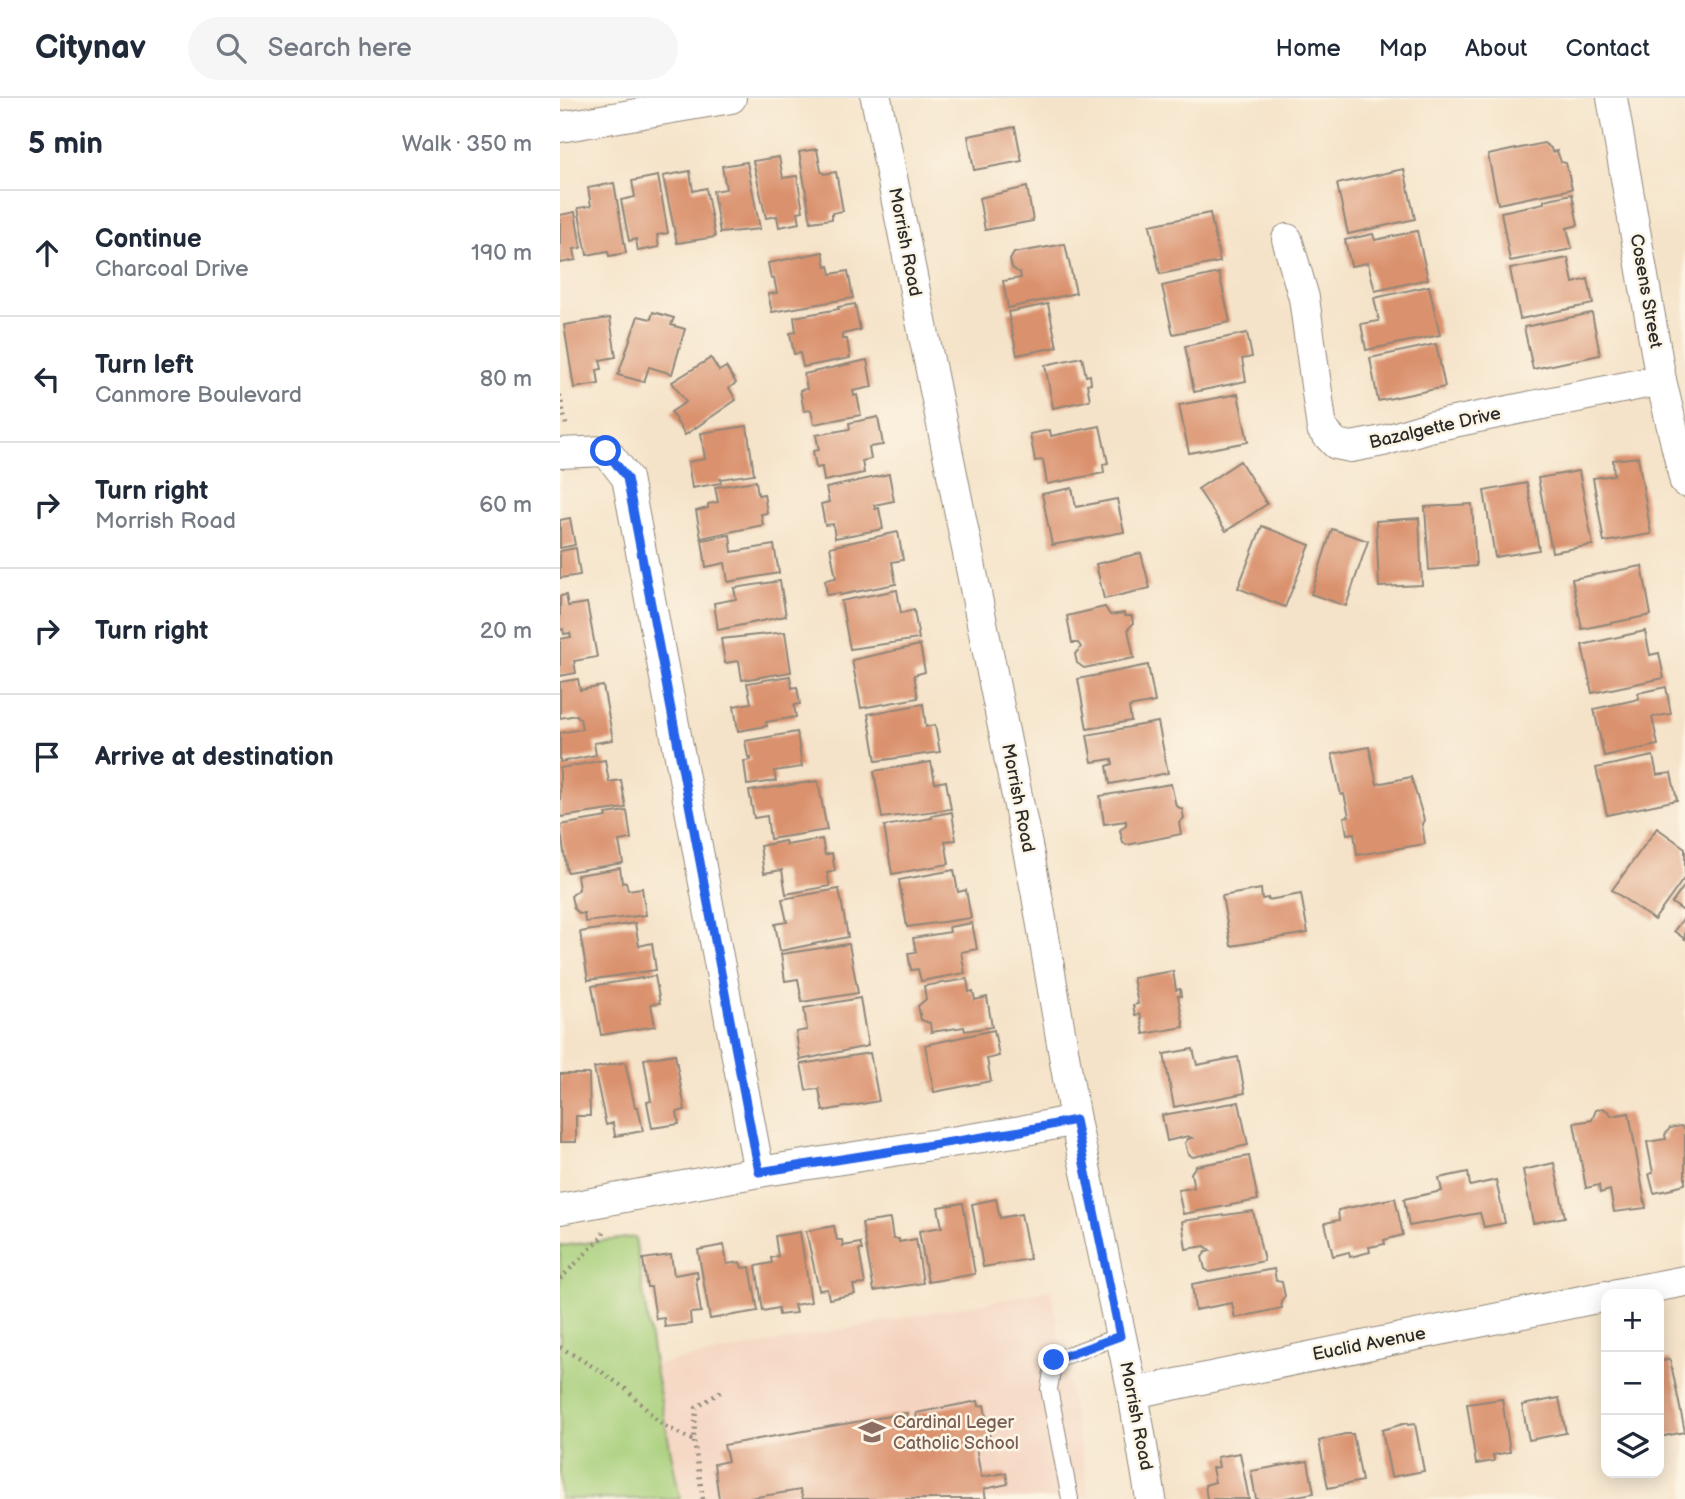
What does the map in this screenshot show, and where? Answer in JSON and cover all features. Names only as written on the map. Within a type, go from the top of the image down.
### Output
[{"type":"street","points":[[560,127],[732,98]]},
{"type":"street","name":"Morrish Road","points":[[876,98],[1036,890],[1075,1120],[1133,1393],[1151,1499]]},
{"type":"street","name":"Cosens Street","points":[[1612,98],[1661,380],[1685,482]]},
{"type":"street","name":"Bazalgette Drive","points":[[1287,239],[1304,298],[1322,429],[1336,444],[1351,447],[1383,442],[1429,427],[1661,380]]},
{"type":"street","points":[[560,453],[606,451],[627,478],[759,1172]]},
{"type":"street","points":[[560,1209],[759,1172],[1075,1120]]},
{"type":"street","points":[[1641,1289],[1685,1280]]},
{"type":"street","name":"Euclid Avenue","points":[[1133,1393],[1601,1297]]},
{"type":"lane","points":[[1070,1499],[1049,1389],[1054,1360],[1120,1336]]},
{"type":"path","points":[[560,1279],[603,1236]]},
{"type":"path","points":[[560,1347],[627,1390],[661,1424],[694,1441]]},
{"type":"path","points":[[703,1499],[694,1441],[696,1408],[723,1390]]},
{"type":"shaded area","name":"Cardinal Leger Catholic School","points":[[1051,1290],[1090,1499],[680,1499],[654,1365]]},
{"type":"green space","points":[[635,1237],[654,1365],[680,1499],[560,1499],[560,1246]]},
{"type":"building","points":[[1015,127],[1022,161],[974,170],[968,136]]},
{"type":"building","points":[[1544,143],[1552,152],[1557,151],[1561,162],[1566,163],[1572,189],[1498,204],[1488,155]]},
{"type":"building","points":[[817,149],[821,171],[824,174],[836,172],[843,211],[832,213],[832,219],[811,222],[799,152]]},
{"type":"building","points":[[779,157],[783,178],[797,176],[803,211],[798,212],[800,223],[779,227],[777,216],[766,218],[753,161]]},
{"type":"building","points":[[747,162],[760,229],[720,233],[713,191],[726,189],[722,166]]},
{"type":"building","points":[[1404,169],[1415,219],[1348,234],[1337,184]]},
{"type":"building","points":[[690,171],[693,191],[706,188],[715,237],[677,243],[663,176]]},
{"type":"building","points":[[658,176],[668,233],[657,235],[659,247],[638,251],[636,239],[629,241],[621,200],[635,197],[632,181]]},
{"type":"building","points":[[614,183],[626,253],[609,256],[608,251],[587,255],[578,208],[591,206],[588,188]]},
{"type":"building","points":[[1027,187],[1033,221],[985,230],[979,198]]},
{"type":"building","points":[[1572,194],[1578,225],[1567,228],[1572,249],[1510,261],[1501,212]]},
{"type":"building","points":[[575,212],[581,248],[574,249],[576,260],[560,263],[560,215]]},
{"type":"building","points":[[1210,213],[1220,262],[1160,274],[1150,225]]},
{"type":"building","points":[[1417,231],[1428,279],[1375,291],[1368,263],[1351,266],[1345,240],[1373,234],[1375,240]]},
{"type":"building","points":[[1065,244],[1076,293],[1008,308],[1003,281],[1021,278],[1020,273],[1012,268],[1010,260],[1014,253]]},
{"type":"building","points":[[823,252],[826,267],[829,266],[831,274],[848,271],[853,298],[772,312],[768,294],[777,293],[768,263]]},
{"type":"building","points":[[1568,258],[1573,283],[1588,279],[1593,304],[1520,319],[1510,269]]},
{"type":"building","points":[[1219,273],[1230,322],[1173,334],[1162,286]]},
{"type":"building","points":[[1429,286],[1440,335],[1366,350],[1361,324],[1379,321],[1374,298]]},
{"type":"building","points":[[855,304],[860,330],[842,334],[842,339],[847,339],[850,358],[803,367],[800,353],[794,354],[790,333],[796,332],[794,317]]},
{"type":"building","points":[[1048,304],[1057,347],[1017,355],[1008,312]]},
{"type":"building","points":[[653,312],[674,318],[671,325],[685,329],[672,374],[649,367],[644,382],[618,375],[638,316],[651,319]]},
{"type":"building","points":[[1592,313],[1600,355],[1533,369],[1524,327]]},
{"type":"building","points":[[610,318],[616,357],[600,360],[602,369],[597,370],[599,384],[574,388],[564,325]]},
{"type":"building","points":[[1247,333],[1252,357],[1242,359],[1246,381],[1194,392],[1185,346]]},
{"type":"building","points":[[1436,344],[1445,387],[1378,401],[1370,358]]},
{"type":"building","points":[[1082,357],[1086,376],[1090,375],[1091,383],[1087,384],[1090,400],[1053,408],[1045,365]]},
{"type":"building","points":[[711,358],[719,371],[726,367],[736,383],[729,388],[736,400],[685,435],[671,412],[686,402],[672,382]]},
{"type":"building","points":[[867,360],[872,387],[853,391],[854,396],[857,395],[861,415],[814,424],[811,410],[804,411],[800,390],[807,389],[804,374]]},
{"type":"building","points":[[1238,394],[1248,442],[1189,453],[1179,405]]},
{"type":"building","points":[[878,417],[883,445],[869,447],[871,459],[862,461],[864,473],[824,481],[822,467],[816,468],[813,451],[819,450],[816,435],[850,429],[849,423]]},
{"type":"building","points":[[747,426],[754,474],[720,479],[721,483],[692,488],[688,462],[705,459],[701,433]]},
{"type":"building","points":[[1100,426],[1108,463],[1103,464],[1104,473],[1047,484],[1043,460],[1035,461],[1030,434],[1050,430],[1051,436]]},
{"type":"building","points":[[1638,457],[1651,534],[1604,542],[1593,478],[1614,475],[1613,460]]},
{"type":"building","points":[[1240,461],[1267,504],[1226,531],[1198,489]]},
{"type":"building","points":[[1579,471],[1593,545],[1552,552],[1538,478]]},
{"type":"building","points":[[889,474],[894,501],[874,505],[875,509],[879,508],[883,529],[835,538],[833,524],[825,525],[821,504],[829,502],[826,488]]},
{"type":"building","points":[[756,481],[758,495],[764,494],[767,513],[761,514],[763,525],[701,538],[696,511],[718,502],[715,487]]},
{"type":"building","points":[[1527,483],[1539,550],[1495,557],[1484,491]]},
{"type":"building","points":[[1072,488],[1076,507],[1117,499],[1124,532],[1052,545],[1042,494]]},
{"type":"building","points":[[1472,504],[1476,566],[1429,570],[1425,507]]},
{"type":"building","points":[[570,518],[575,545],[560,548],[560,520]]},
{"type":"building","points":[[1419,518],[1422,585],[1379,587],[1376,521]]},
{"type":"building","points":[[1262,526],[1310,545],[1285,607],[1238,588]]},
{"type":"building","points":[[1332,529],[1368,541],[1346,606],[1311,594]]},
{"type":"building","points":[[898,532],[903,560],[892,562],[896,584],[827,595],[825,580],[836,578],[830,547]]},
{"type":"building","points":[[730,535],[732,552],[774,545],[779,573],[728,582],[725,563],[706,567],[702,540]]},
{"type":"building","points":[[576,548],[580,575],[560,578],[560,551]]},
{"type":"building","points":[[1141,553],[1150,588],[1104,599],[1096,564]]},
{"type":"building","points":[[1642,566],[1651,615],[1582,629],[1572,579]]},
{"type":"building","points":[[780,581],[786,616],[718,630],[714,603],[736,599],[734,588]]},
{"type":"building","points":[[897,590],[901,613],[914,610],[919,639],[850,649],[841,601]]},
{"type":"building","points":[[566,595],[568,606],[587,603],[597,657],[574,661],[576,673],[560,676],[560,639],[571,637],[570,633],[564,634],[563,629],[560,630],[560,596]]},
{"type":"building","points":[[1105,607],[1110,615],[1124,613],[1125,616],[1132,616],[1133,624],[1128,629],[1134,658],[1084,668],[1077,663],[1075,654],[1081,647],[1078,643],[1072,643],[1067,616]]},
{"type":"building","points":[[1645,631],[1650,655],[1659,653],[1664,678],[1592,693],[1582,645]]},
{"type":"building","points":[[785,632],[791,672],[742,680],[739,661],[725,663],[721,639]]},
{"type":"building","points":[[920,645],[925,672],[914,675],[918,698],[861,708],[852,660]]},
{"type":"building","points":[[1148,665],[1155,702],[1129,707],[1131,721],[1087,729],[1078,679]]},
{"type":"building","points":[[790,676],[792,688],[797,687],[800,704],[794,705],[796,717],[766,722],[767,726],[738,731],[734,706],[751,703],[747,683]]},
{"type":"building","points":[[578,679],[580,690],[603,686],[613,740],[594,743],[596,755],[560,762],[560,733],[582,729],[577,715],[560,718],[560,682]]},
{"type":"building","points":[[1666,687],[1671,714],[1652,717],[1658,745],[1604,756],[1594,709],[1639,699],[1638,693]]},
{"type":"building","points":[[923,704],[926,727],[935,725],[940,752],[876,761],[868,714]]},
{"type":"building","points":[[1158,722],[1168,773],[1110,784],[1107,766],[1113,764],[1112,759],[1092,762],[1087,735]]},
{"type":"building","points":[[797,732],[802,767],[774,771],[776,781],[747,785],[744,761],[751,760],[751,757],[748,757],[745,741]]},
{"type":"building","points":[[1369,747],[1377,784],[1411,777],[1424,820],[1422,824],[1425,844],[1357,855],[1354,833],[1347,834],[1344,817],[1349,816],[1344,794],[1341,795],[1332,754]]},
{"type":"building","points":[[1653,756],[1657,775],[1671,773],[1677,800],[1607,815],[1596,768]]},
{"type":"building","points":[[605,760],[609,782],[621,780],[626,808],[560,817],[560,768]]},
{"type":"building","points":[[931,762],[935,783],[946,781],[951,809],[882,818],[874,771]]},
{"type":"building","points":[[818,781],[827,830],[770,839],[767,816],[754,818],[749,791]]},
{"type":"building","points":[[1171,784],[1176,806],[1182,809],[1184,818],[1179,823],[1181,834],[1127,845],[1123,843],[1120,830],[1126,825],[1126,821],[1104,824],[1100,796]]},
{"type":"building","points":[[627,811],[631,839],[619,841],[623,863],[567,872],[560,825]]},
{"type":"building","points":[[952,812],[956,840],[945,841],[949,864],[892,874],[884,826]]},
{"type":"building","points":[[1657,828],[1685,848],[1685,877],[1654,920],[1612,890]]},
{"type":"building","points":[[822,839],[825,855],[832,853],[835,871],[827,873],[830,886],[786,894],[782,870],[764,873],[760,846],[785,841],[786,845]]},
{"type":"building","points":[[620,868],[622,883],[626,882],[628,890],[642,888],[646,915],[585,922],[584,913],[580,914],[574,909],[571,896],[579,889],[577,875]]},
{"type":"building","points":[[954,870],[958,892],[966,890],[971,918],[907,927],[899,880]]},
{"type":"building","points":[[1685,885],[1685,912],[1672,903]]},
{"type":"building","points":[[839,889],[848,937],[780,951],[775,924],[787,922],[782,899]]},
{"type":"building","points":[[1261,889],[1262,899],[1268,900],[1301,894],[1308,933],[1231,946],[1222,896]]},
{"type":"building","points":[[1685,916],[1685,939],[1674,931]]},
{"type":"building","points":[[635,923],[639,946],[652,943],[656,970],[588,980],[580,932]]},
{"type":"building","points":[[972,923],[977,949],[961,952],[965,973],[921,981],[918,969],[911,970],[908,953],[916,952],[913,938],[950,932],[949,927]]},
{"type":"building","points":[[849,944],[858,993],[802,1002],[798,979],[785,981],[781,954]]},
{"type":"building","points":[[1173,971],[1176,990],[1180,989],[1181,996],[1178,996],[1184,1027],[1144,1034],[1140,1014],[1135,1015],[1133,1005],[1138,1004],[1133,978]]},
{"type":"building","points":[[655,976],[660,1003],[651,1004],[655,1026],[601,1035],[592,986]]},
{"type":"building","points":[[967,979],[969,992],[973,991],[975,1000],[987,997],[992,1027],[965,1031],[964,1027],[931,1032],[930,1023],[921,1020],[918,1006],[926,999],[924,986]]},
{"type":"building","points":[[860,998],[868,1046],[800,1060],[796,1032],[807,1030],[804,1008]]},
{"type":"building","points":[[994,1030],[999,1056],[987,1059],[991,1081],[934,1092],[925,1045]]},
{"type":"building","points":[[1193,1049],[1197,1065],[1238,1057],[1245,1093],[1174,1107],[1164,1054]]},
{"type":"building","points":[[870,1053],[879,1101],[823,1111],[819,1089],[806,1090],[801,1064]]},
{"type":"building","points":[[675,1054],[685,1110],[677,1112],[679,1124],[652,1128],[647,1102],[651,1101],[644,1059]]},
{"type":"building","points":[[625,1062],[643,1131],[615,1136],[613,1123],[606,1125],[594,1068]]},
{"type":"building","points":[[560,1074],[589,1074],[590,1116],[576,1116],[576,1142],[560,1142]]},
{"type":"building","points":[[1239,1102],[1248,1145],[1193,1157],[1188,1154],[1185,1143],[1192,1138],[1188,1136],[1167,1141],[1162,1115]]},
{"type":"building","points":[[1603,1108],[1611,1116],[1629,1113],[1646,1208],[1614,1212],[1610,1190],[1600,1193],[1599,1185],[1586,1188],[1574,1123],[1592,1120],[1596,1110]]},
{"type":"building","points":[[1681,1126],[1685,1129],[1685,1184],[1654,1193],[1649,1174],[1653,1173],[1647,1142],[1666,1139],[1665,1135],[1670,1128]]},
{"type":"building","points":[[1249,1156],[1258,1200],[1183,1214],[1178,1190],[1194,1188],[1191,1173],[1196,1166]]},
{"type":"building","points":[[1554,1163],[1565,1217],[1533,1223],[1523,1170]]},
{"type":"building","points":[[1468,1172],[1470,1186],[1496,1180],[1505,1223],[1484,1227],[1480,1213],[1409,1226],[1404,1199],[1442,1191],[1439,1178]]},
{"type":"building","points":[[1395,1198],[1403,1235],[1384,1240],[1385,1244],[1369,1247],[1370,1252],[1350,1257],[1349,1252],[1333,1256],[1325,1223],[1339,1220],[1338,1210]]},
{"type":"building","points":[[996,1199],[1000,1218],[1021,1214],[1030,1259],[983,1267],[972,1204]]},
{"type":"building","points":[[963,1203],[975,1274],[928,1282],[919,1231],[942,1227],[938,1207]]},
{"type":"building","points":[[1253,1211],[1264,1261],[1210,1272],[1205,1269],[1202,1257],[1211,1251],[1205,1246],[1186,1249],[1182,1221]]},
{"type":"building","points":[[890,1219],[893,1239],[899,1239],[899,1242],[916,1239],[923,1283],[874,1291],[862,1223]]},
{"type":"building","points":[[834,1226],[837,1240],[842,1240],[843,1246],[860,1243],[865,1284],[853,1285],[855,1294],[829,1299],[827,1289],[819,1290],[806,1231]]},
{"type":"building","points":[[800,1232],[811,1302],[794,1305],[796,1313],[779,1315],[778,1308],[763,1311],[756,1266],[772,1263],[771,1258],[778,1256],[775,1236]]},
{"type":"building","points":[[724,1245],[727,1264],[740,1262],[742,1268],[750,1267],[758,1311],[710,1319],[698,1250]]},
{"type":"building","points":[[671,1255],[674,1275],[697,1271],[701,1312],[690,1313],[691,1324],[665,1327],[664,1318],[656,1319],[643,1259]]},
{"type":"building","points":[[1274,1269],[1276,1281],[1282,1282],[1285,1296],[1281,1301],[1282,1308],[1235,1318],[1232,1303],[1195,1310],[1192,1284]]},
{"type":"building","points":[[1670,1359],[1685,1432],[1664,1436],[1664,1415],[1664,1361]]},
{"type":"building","points":[[1559,1398],[1566,1433],[1529,1440],[1522,1405]]},
{"type":"building","points":[[1502,1399],[1510,1452],[1493,1455],[1494,1461],[1476,1464],[1467,1404]]},
{"type":"building","points":[[978,1401],[979,1406],[984,1405],[990,1438],[984,1439],[985,1445],[976,1447],[981,1477],[1006,1473],[1008,1484],[984,1489],[986,1499],[803,1499],[800,1490],[744,1499],[719,1499],[714,1464],[728,1461],[724,1445],[907,1413],[908,1420],[917,1418],[916,1413]]},
{"type":"building","points":[[1407,1423],[1415,1424],[1424,1471],[1391,1477],[1382,1430]]},
{"type":"building","points":[[1353,1434],[1362,1481],[1328,1488],[1319,1441]]},
{"type":"building","points":[[1240,1453],[1249,1499],[1207,1499],[1205,1485],[1215,1482],[1212,1468],[1219,1467],[1217,1457]]},
{"type":"building","points":[[1308,1461],[1314,1493],[1279,1499],[1256,1499],[1251,1471]]},
{"type":"place","name":"Cardinal Leger Catholic School","points":[[872,1432]]},
{"type":"route","points":[[606,451],[627,478],[759,1172],[1075,1120],[1120,1336],[1054,1360]]}]
